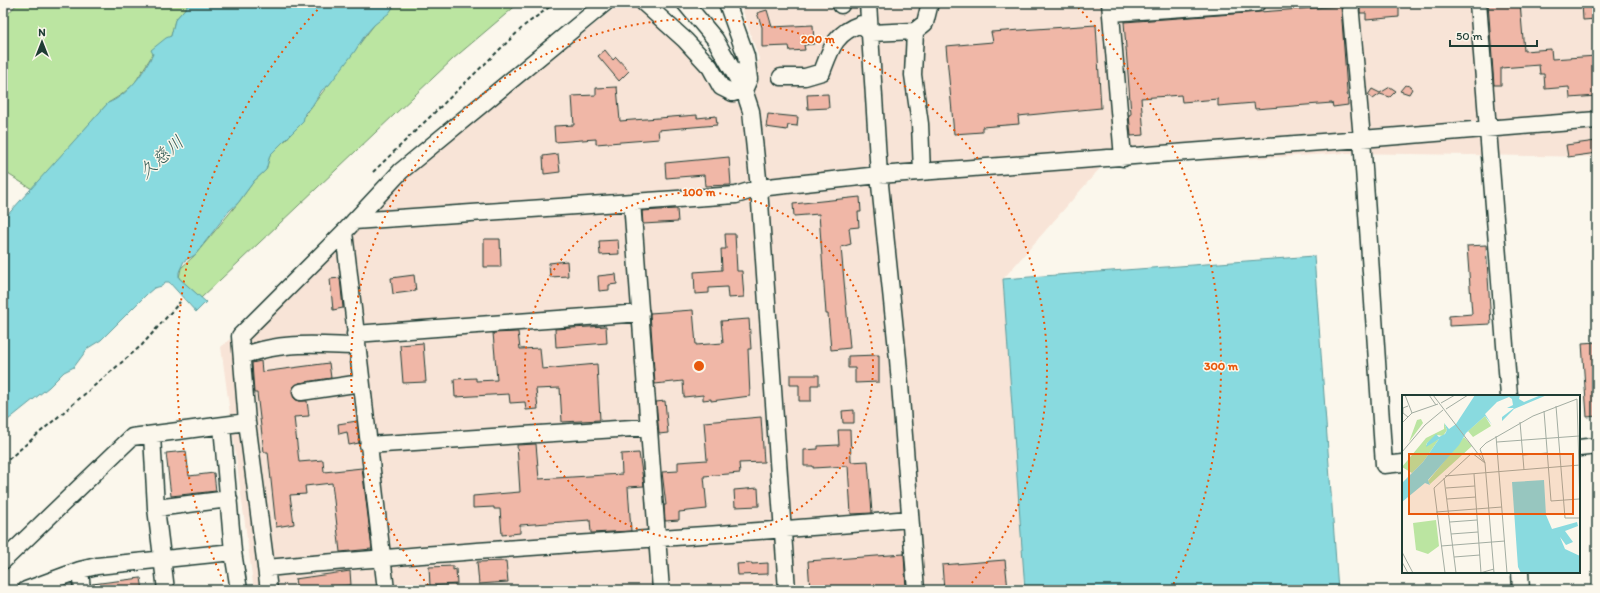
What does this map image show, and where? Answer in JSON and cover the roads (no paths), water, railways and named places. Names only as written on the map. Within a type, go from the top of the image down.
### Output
[{"type":"street","points":[[269,590],[247,422],[240,336],[401,171],[605,3]]},
{"type":"street","points":[[644,3],[685,40],[710,66],[721,87],[733,93],[744,90]]},
{"type":"street","points":[[685,3],[715,39],[744,90],[751,111],[759,188],[787,590]]},
{"type":"street","points":[[727,3],[746,56],[749,79],[744,90]]},
{"type":"street","points":[[868,3],[879,175],[898,359],[916,590]]},
{"type":"street","points":[[781,77],[805,77],[822,72],[834,42],[848,28],[861,24],[871,33],[915,31],[926,23],[930,3]]},
{"type":"street","points":[[1122,158],[1110,8],[1257,3]]},
{"type":"street","points":[[1350,3],[1362,139],[1384,465],[1402,463]]},
{"type":"street","points":[[1478,3],[1509,395]]},
{"type":"street","points":[[915,31],[913,75],[920,124],[922,172]]},
{"type":"street","points":[[349,226],[736,194],[759,188],[879,175],[1122,158],[1597,120]]},
{"type":"street","points":[[632,202],[661,590]]},
{"type":"street","points":[[349,226],[356,340],[386,590]]},
{"type":"street","points":[[242,356],[257,350],[290,344],[356,340],[640,313]]},
{"type":"street","points":[[301,392],[361,383]]},
{"type":"street","points":[[3,562],[132,437],[247,422]]},
{"type":"street","points":[[222,426],[233,552],[239,590]]},
{"type":"street","points":[[368,445],[648,426]]},
{"type":"street","points":[[152,435],[156,508],[166,590]]},
{"type":"street","points":[[1580,448],[1597,446]]},
{"type":"street","points":[[156,508],[228,499]]},
{"type":"street","points":[[266,568],[382,557],[657,540],[910,519]]},
{"type":"street","points":[[26,590],[80,570],[97,566],[162,558],[233,552]]},
{"type":"street","points":[[80,570],[82,590]]},
{"type":"street","points":[[1520,573],[1521,590]]},
{"type":"water","name":"久慈川","points":[[190,3],[396,3],[389,13],[374,25],[365,35],[355,51],[329,85],[322,90],[312,106],[305,113],[303,122],[270,155],[266,170],[254,181],[238,203],[229,211],[195,255],[184,261],[179,272],[179,278],[206,302],[196,312],[169,282],[165,282],[162,286],[154,288],[101,340],[88,348],[74,367],[64,372],[49,387],[3,424],[3,220],[108,103],[122,95],[134,83],[145,69],[153,54],[151,50],[166,38],[171,36],[175,20]]},
{"type":"water","points":[[1314,256],[1338,590],[1025,590],[1003,279]]}]
